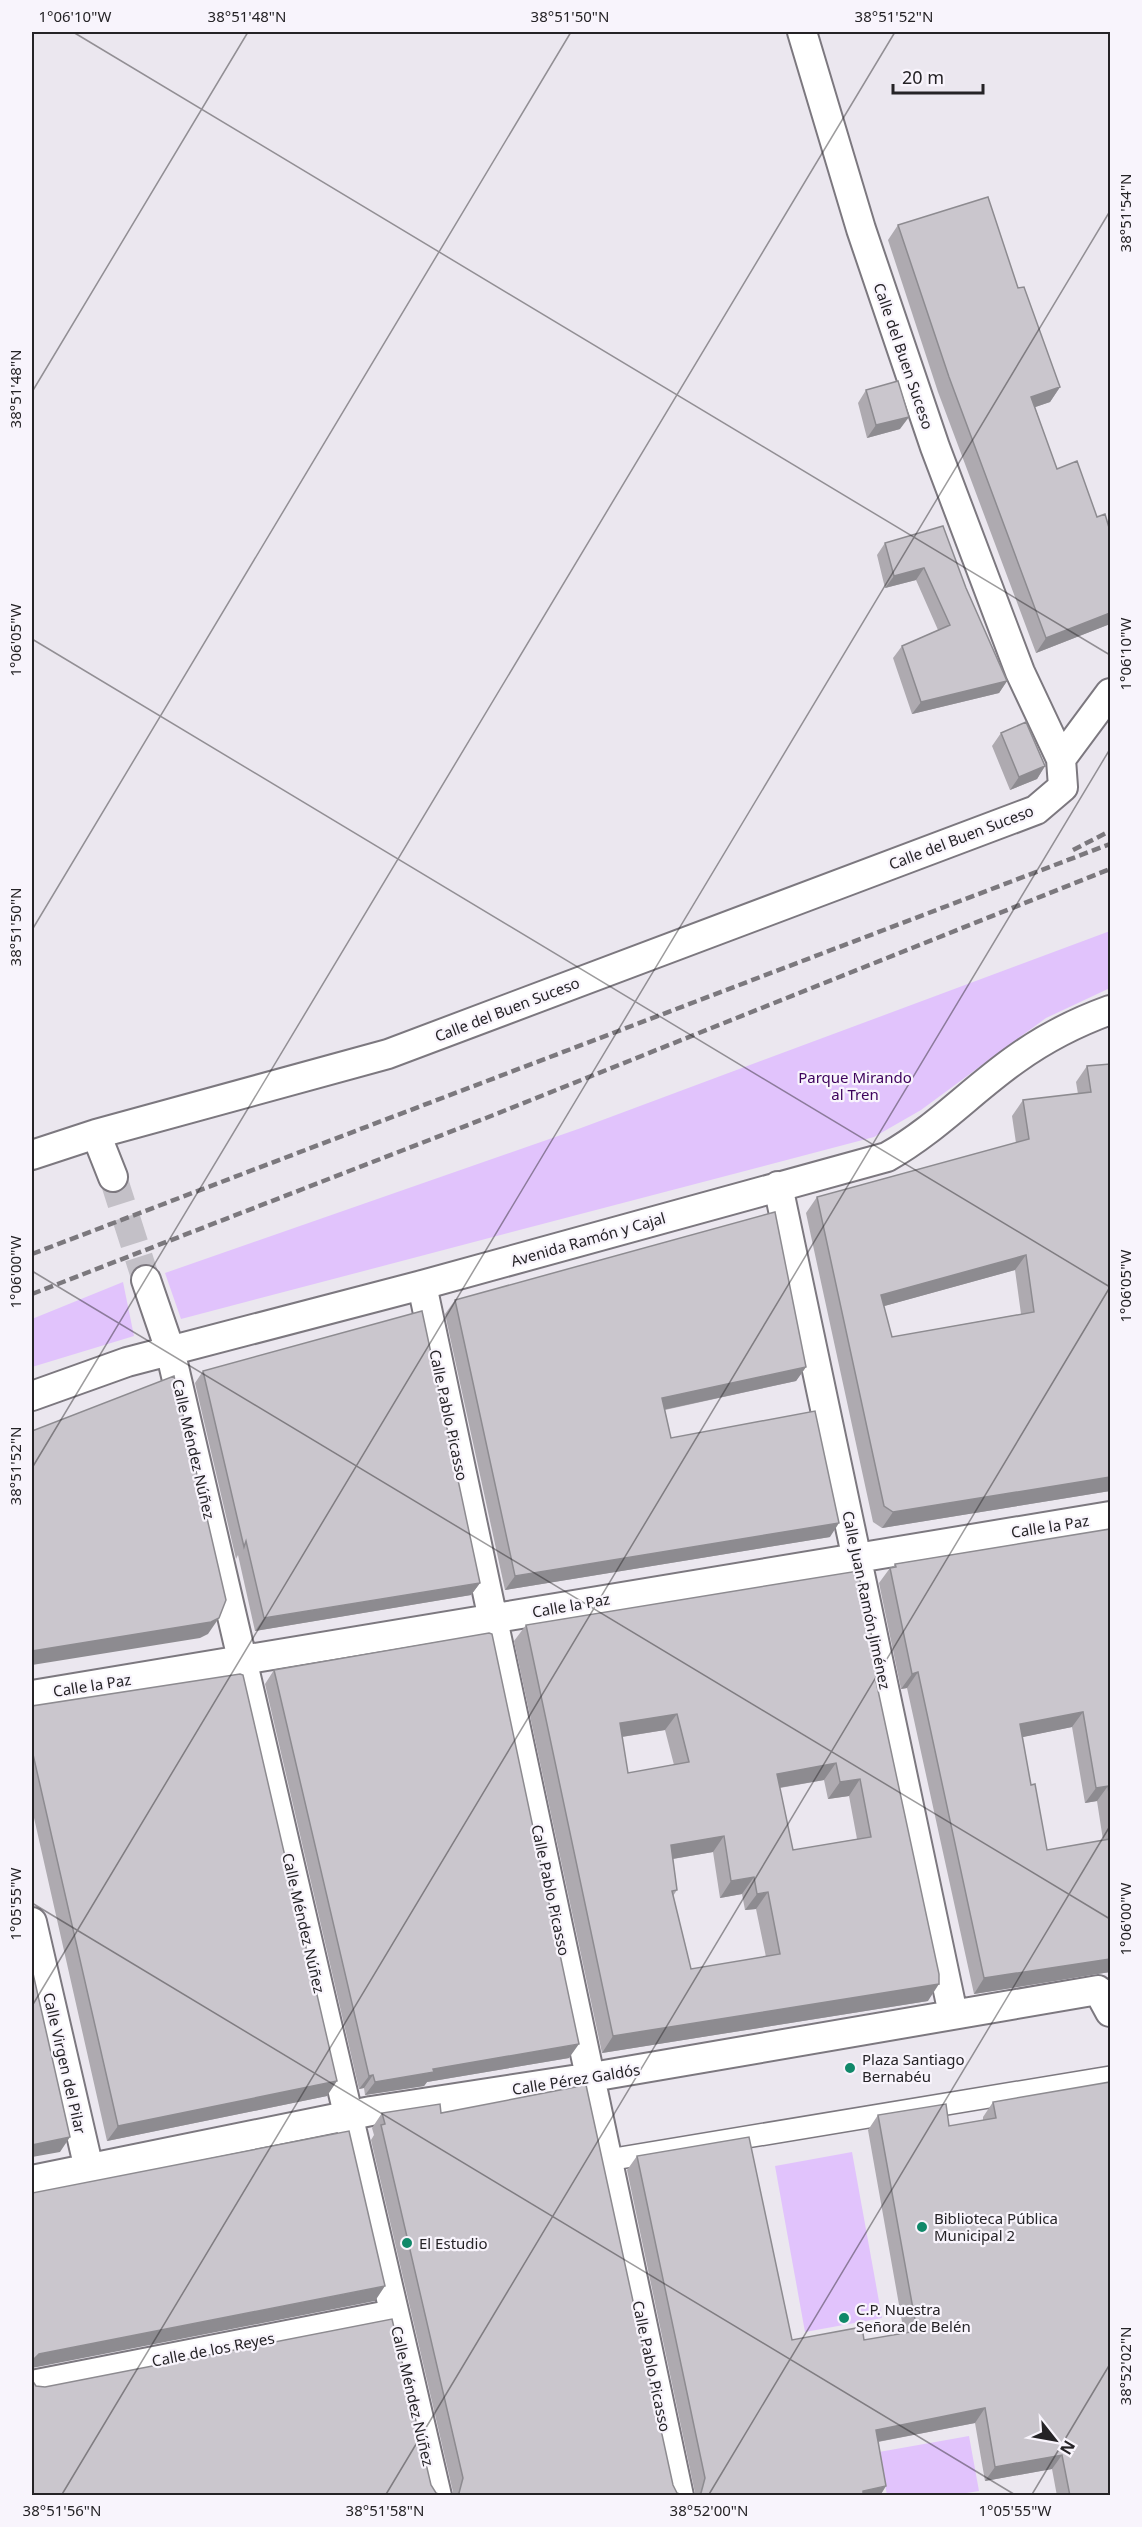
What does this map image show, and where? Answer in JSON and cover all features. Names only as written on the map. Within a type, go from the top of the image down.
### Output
[{"type":"street","name":"Calle del Buen Suceso","points":[[96,1134],[387,1054],[1036,810],[1063,787],[1061,759],[1020,672],[934,447],[861,229],[802,32]]},
{"type":"street","points":[[1061,759],[1110,693]]},
{"type":"street","name":"Avenida Ramón y Cajal","points":[[32,1396],[118,1365],[170,1350],[422,1285],[887,1157],[917,1138],[1014,1060],[1066,1029],[1110,1010]]},
{"type":"street","points":[[32,1155],[96,1134],[113,1177]]},
{"type":"street","name":"Calle Juan Ramón Jiménez","points":[[778,1186],[953,2014]]},
{"type":"street","name":"Calle Méndez Núñez","points":[[146,1280],[170,1350],[437,2496]]},
{"type":"street","name":"Calle Pablo Picasso","points":[[422,1285],[491,1618],[592,2077],[679,2496]]},
{"type":"street","name":"Calle la Paz","points":[[32,1695],[1110,1516]]},
{"type":"street","name":"Calle Virgen del Pilar","points":[[32,1922],[89,2169]]},
{"type":"street","name":"Calle Pérez Galdós","points":[[32,2180],[348,2118],[371,2111],[592,2077],[1098,1990],[1110,2012]]},
{"type":"street","points":[[608,2160],[1110,2077]]},
{"type":"street","name":"Calle de los Reyes","points":[[32,2385],[394,2314]]},
{"type":"green space","name":"Parque Mirando al Tren","points":[[1110,931],[1110,988],[1046,1018],[921,1110],[874,1137],[181,1319],[165,1273],[581,1128]]},
{"type":"green space","points":[[123,1282],[134,1336],[32,1367],[32,1319]]},
{"type":"green space","points":[[852,2152],[882,2318],[805,2332],[775,2166]]},
{"type":"green space","points":[[969,2436],[979,2491],[954,2495],[887,2495],[879,2452]]},
{"type":"building","points":[[988,197],[1018,288],[1024,287],[1060,387],[1031,397],[1057,469],[1077,461],[1097,517],[1105,514],[1110,531],[1110,613],[1046,638],[949,377],[898,225]]},
{"type":"building","points":[[898,381],[909,417],[876,425],[866,390]]},
{"type":"building","points":[[943,526],[966,588],[1007,681],[921,702],[902,646],[950,625],[924,568],[894,576],[885,543]]},
{"type":"building","points":[[1026,722],[1045,766],[1019,777],[1001,733]]},
{"type":"building","points":[[1110,1064],[1110,1477],[893,1512],[884,1506],[817,1197],[1029,1139],[1023,1100],[1091,1092],[1087,1066]],"holes":[[[1026,1255],[1034,1312],[892,1337],[881,1295]]]},
{"type":"building","points":[[775,1212],[806,1367],[662,1398],[671,1438],[815,1411],[839,1523],[515,1576],[455,1300]]},
{"type":"building","points":[[422,1311],[480,1583],[264,1618],[246,1541],[244,1547],[203,1371]]},
{"type":"building","points":[[174,1376],[226,1600],[219,1618],[211,1622],[32,1651],[32,1431]]},
{"type":"building","points":[[1110,1529],[1110,1802],[1108,1786],[1096,1788],[1083,1712],[1020,1724],[1031,1785],[1035,1784],[1047,1850],[1110,1839],[1110,1959],[984,1978],[918,1672],[912,1674],[890,1568],[896,1567],[895,1564]]},
{"type":"building","points":[[858,1571],[881,1680],[876,1681],[939,1974],[939,1984],[613,2036],[526,1625]],"holes":[[[677,1714],[689,1762],[628,1773],[620,1723]],[[836,1763],[840,1782],[860,1779],[871,1837],[793,1850],[777,1774]],[[724,1836],[731,1881],[754,1877],[757,1894],[768,1892],[780,1954],[691,1969],[672,1891],[677,1890],[671,1845]]]},
{"type":"building","points":[[492,1634],[579,2044],[433,2069],[434,2072],[375,2082],[373,2075],[369,2076],[274,1670]]},
{"type":"building","points":[[243,1675],[337,2081],[118,2126],[32,1750],[32,1706]]},
{"type":"building","points":[[32,1969],[70,2137],[32,2145]]},
{"type":"building","points":[[1110,2082],[1110,2496],[1070,2496],[1062,2455],[995,2467],[985,2408],[876,2430],[886,2486],[863,2491],[863,2496],[696,2496],[701,2493],[705,2478],[637,2156],[749,2137],[792,2340],[862,2327],[864,2340],[917,2331],[878,2115],[946,2104],[949,2126],[996,2118],[993,2102]]},
{"type":"building","points":[[586,2085],[673,2485],[677,2493],[685,2496],[454,2496],[459,2493],[463,2478],[381,2125],[385,2124],[382,2113],[440,2104],[441,2113]]},
{"type":"building","points":[[349,2131],[385,2286],[39,2354],[32,2361],[32,2193]]},
{"type":"building","points":[[392,2319],[431,2485],[436,2493],[443,2496],[32,2496],[32,2380],[36,2386],[45,2387]]},
{"type":"tunnel","points":[[113,1177],[146,1280]]},
{"type":"railway","points":[[1073,850],[1110,831]]},
{"type":"railway","points":[[32,1254],[1110,844]]},
{"type":"railway","points":[[32,1294],[486,1118],[1110,869]]},
{"type":"place","name":"Plaza Santiago Bernabéu","points":[[850,2068]]},
{"type":"place","name":"Biblioteca Pública Municipal 2","points":[[922,2227]]},
{"type":"place","name":"El Estudio","points":[[407,2243]]},
{"type":"place","name":"C.P. Nuestra Señora de Belén","points":[[844,2318]]}]
